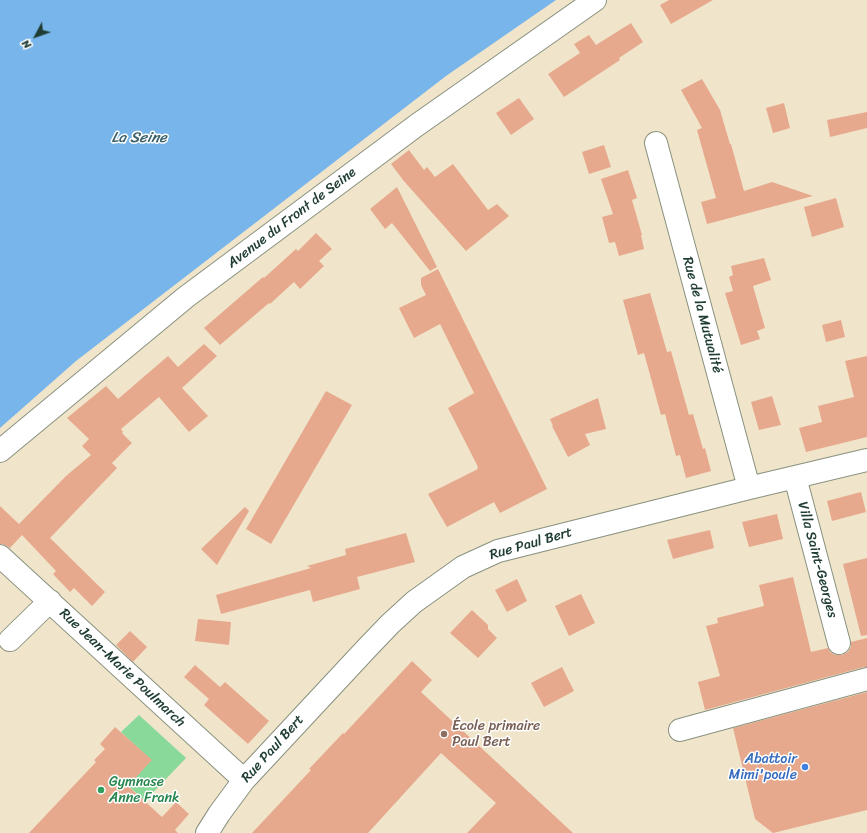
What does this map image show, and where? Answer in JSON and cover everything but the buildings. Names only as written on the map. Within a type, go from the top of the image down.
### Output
[{"type":"street","name":"Avenue du Front de Seine","points":[[0,451],[186,297],[416,125],[595,0]]},
{"type":"street","name":"Rue de la Mutualité","points":[[656,143],[749,488]]},
{"type":"street","name":"Rue Paul Bert","points":[[207,833],[244,780],[366,648],[414,602],[463,567],[498,551],[867,460]]},
{"type":"street","name":"Villa Saint-Georges","points":[[795,477],[840,643]]},
{"type":"street","name":"Rue Jean-Marie Poulmarch","points":[[0,556],[244,780]]},
{"type":"street","points":[[10,640],[50,601]]},
{"type":"street","points":[[680,730],[867,679]]},
{"type":"green space","points":[[139,715],[186,758],[145,801],[113,772],[151,760],[121,732]]},
{"type":"water","name":"La Seine","points":[[0,0],[556,0],[446,76],[76,361],[0,428]]},
{"type":"place","name":"École primaire Paul Bert","points":[[444,734]]},
{"type":"place","name":"Abattoir Mimi'poule","points":[[805,767]]},
{"type":"place","name":"Gymnase Anne Frank","points":[[101,790]]}]
